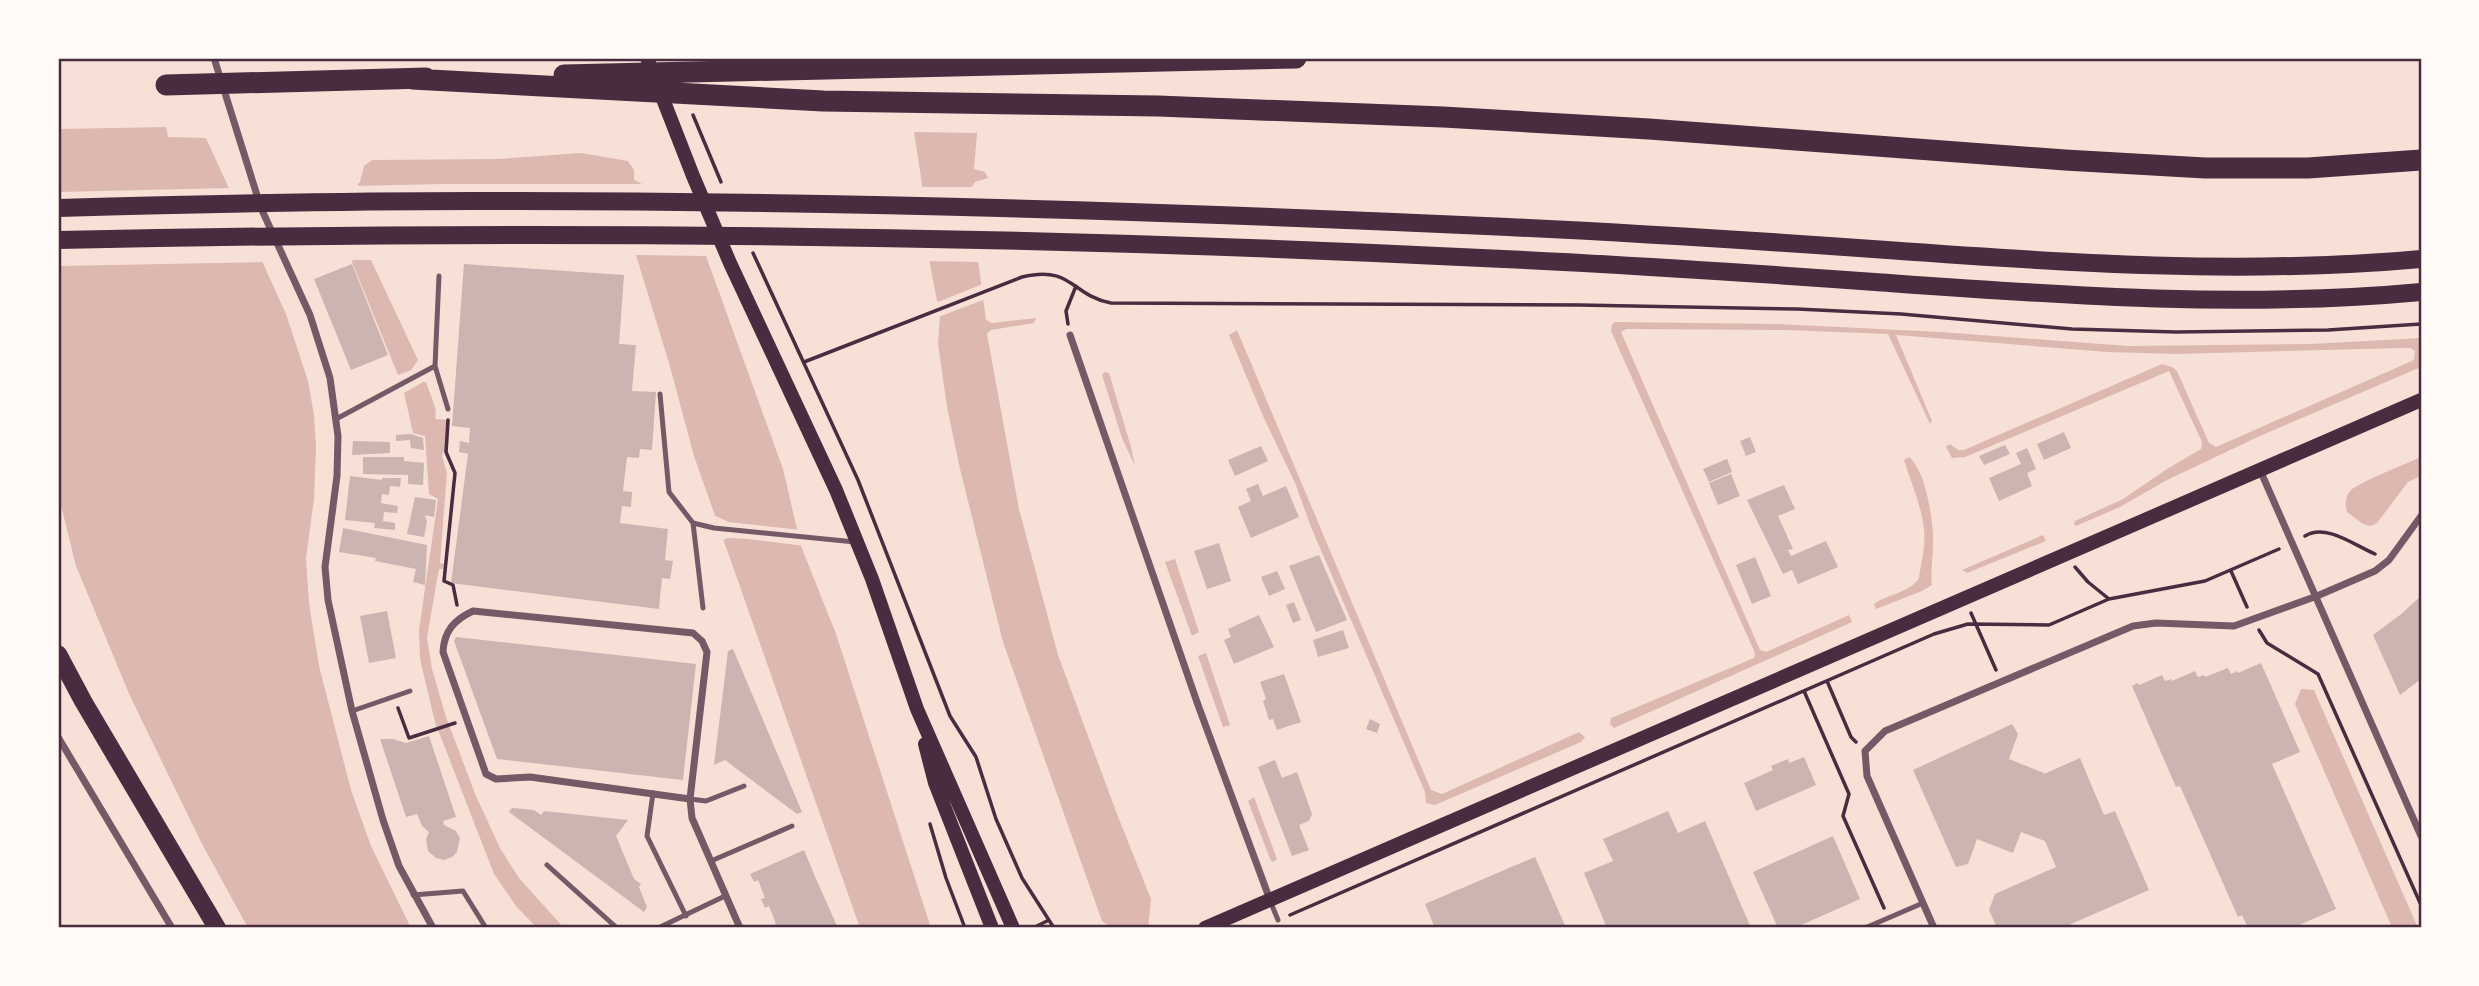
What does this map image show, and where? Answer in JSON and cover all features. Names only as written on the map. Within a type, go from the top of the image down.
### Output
[{"type":"highway","points":[[166,85],[825,67],[1296,58]]},
{"type":"highway","points":[[412,79],[823,101],[1158,106],[1468,118],[2205,168],[2308,168],[2421,160]]},
{"type":"main road","points":[[647,58],[730,263],[808,427],[858,543],[917,709],[1013,928]]},
{"type":"main road","points":[[58,208],[586,201],[861,204],[1113,211],[1647,233],[2143,267],[2295,267],[2421,259]]},
{"type":"main road","points":[[58,240],[599,233],[1112,243],[1548,261],[2141,299],[2267,300],[2421,292]]},
{"type":"main road","points":[[1205,928],[2421,400]]},
{"type":"main road","points":[[58,654],[217,928]]},
{"type":"main road","points":[[917,709],[935,783],[992,928]]},
{"type":"street","points":[[214,58],[236,134],[269,229],[310,315],[328,371],[338,418],[337,476],[325,573],[328,600],[352,711],[383,820],[399,866],[433,928]]},
{"type":"street","points":[[1070,335],[1198,705],[1270,900]]},
{"type":"street","points":[[2260,470],[2421,836]]},
{"type":"street","points":[[1934,928],[1867,776],[1866,751],[1885,731],[2133,626],[2156,623],[2234,626],[2317,596],[2375,571],[2389,560],[2421,516]]},
{"type":"street","points":[[690,799],[530,777],[496,779],[486,774],[443,652],[443,640],[448,629],[460,617],[473,611],[693,633],[702,641],[706,652],[690,799],[692,818],[740,928]]},
{"type":"street","points":[[58,737],[172,928]]},
{"type":"lane","points":[[439,276],[435,366],[448,409]]},
{"type":"lane","points":[[338,418],[435,366]]},
{"type":"lane","points":[[660,394],[669,492],[693,523],[703,608]]},
{"type":"lane","points":[[693,523],[715,528],[858,543]]},
{"type":"lane","points":[[352,711],[410,691]]},
{"type":"lane","points":[[690,799],[706,801],[744,786]]},
{"type":"lane","points":[[653,793],[648,836],[686,916]]},
{"type":"lane","points":[[711,861],[792,826]]},
{"type":"lane","points":[[547,865],[617,928]]},
{"type":"lane","points":[[413,895],[463,891],[486,928]]},
{"type":"lane","points":[[658,928],[725,896]]},
{"type":"lane","points":[[1270,900],[1278,920]]},
{"type":"lane","points":[[1865,928],[1923,903]]},
{"type":"path","points":[[701,136],[723,187]]},
{"type":"path","points":[[751,250],[858,480],[950,716],[976,757],[996,819],[1022,878],[1054,928]]},
{"type":"path","points":[[804,362],[1004,284],[1026,276],[1047,273],[1059,275],[1101,301],[1131,304],[1591,305],[1797,309],[2151,332],[2319,330],[2421,324]]},
{"type":"path","points":[[1070,335],[1066,311],[1076,286]]},
{"type":"path","points":[[448,418],[446,452],[456,473],[444,581],[453,585],[460,617]]},
{"type":"path","points":[[2064,554],[2088,582],[2109,599]]},
{"type":"path","points":[[1278,920],[1934,634],[1976,623],[2049,625],[2109,599],[2204,581],[2231,570],[2253,620],[2267,643],[2318,674],[2421,905]]},
{"type":"path","points":[[1976,623],[2001,682]]},
{"type":"path","points":[[1827,681],[1851,737],[1866,751]]},
{"type":"path","points":[[1804,691],[1849,794],[1843,816],[1888,918]]},
{"type":"path","points":[[403,721],[410,738],[451,724]]},
{"type":"path","points":[[927,813],[946,878],[965,928]]},
{"type":"path","points":[[1033,928],[1048,921]]},
{"type":"shaded area","points":[[58,58],[166,127],[168,137],[206,138],[286,314],[308,381],[314,415],[314,499],[306,558],[309,603],[319,666],[351,790],[371,846],[411,928],[248,928],[201,842],[130,696],[76,566],[58,493]]},
{"type":"shaded area","points":[[914,132],[977,133],[974,169],[985,172],[988,178],[975,182],[969,192],[986,320],[992,323],[1036,318],[1034,323],[991,330],[987,334],[1019,509],[1058,655],[1151,899],[1148,928],[1112,928],[1102,921],[1003,642],[947,407],[938,344],[940,316],[930,265],[926,210]]},
{"type":"shaded area","points":[[581,153],[628,161],[634,170],[634,180],[642,184],[600,197],[590,184],[456,184],[373,212],[368,252],[418,360],[411,370],[398,375],[352,262],[357,226],[358,184],[364,166],[372,160],[498,159]]},
{"type":"shaded area","points":[[636,255],[706,256],[783,469],[801,546],[836,634],[931,928],[860,928],[694,456]]},
{"type":"shaded area","points":[[1615,322],[1777,324],[1941,332],[2128,346],[2311,344],[2421,338],[2421,367],[2262,435],[2167,480],[2120,507],[2076,526],[2075,521],[2123,499],[2201,449],[2202,442],[2169,371],[1965,457],[1952,458],[1946,447],[1950,444],[1958,450],[1964,450],[2162,364],[2177,371],[2209,443],[2216,447],[2414,360],[2415,351],[2402,348],[2176,354],[2107,352],[1896,335],[1932,421],[1930,424],[1888,334],[1626,329],[1621,332],[1760,650],[1766,652],[1849,615],[1852,622],[1614,728],[1610,724],[1611,718],[1754,658],[1755,653],[1611,331]]},
{"type":"shaded area","points":[[1237,330],[1431,790],[1442,794],[1579,732],[1585,737],[1581,742],[1435,805],[1426,803],[1425,792],[1311,527],[1295,483],[1229,335]]},
{"type":"shaded area","points":[[1109,373],[1135,466],[1122,438],[1102,375]]},
{"type":"shaded area","points":[[426,382],[436,410],[435,419],[450,420],[448,451],[443,452],[442,456],[447,473],[440,563],[444,564],[443,569],[439,569],[427,637],[432,669],[446,717],[476,796],[500,848],[519,878],[564,928],[537,928],[516,906],[494,874],[435,722],[420,659],[419,630],[438,499],[429,494],[425,436],[413,433],[404,393]]},
{"type":"shaded area","points":[[1909,457],[1919,472],[1929,505],[1933,535],[1932,585],[1876,609],[1874,604],[1910,587],[1919,578],[1924,529],[1904,460]]},
{"type":"shaded area","points":[[2421,457],[2421,476],[2408,482],[2377,523],[2371,526],[2363,524],[2347,512],[2346,498],[2355,487]]},
{"type":"shaded area","points":[[2043,535],[2046,541],[1967,573],[1962,570]]},
{"type":"shaded area","points":[[1175,559],[1199,632],[1192,636],[1165,562]]},
{"type":"shaded area","points":[[1206,653],[1230,725],[1223,727],[1198,656]]},
{"type":"shaded area","points":[[2301,689],[2314,690],[2418,928],[2384,928],[2391,925],[2295,704]]},
{"type":"shaded area","points":[[1254,797],[1277,859],[1273,862],[1248,801]]},
{"type":"pier","points":[[58,58],[161,58],[169,127],[58,129]]},
{"type":"pier","points":[[645,184],[641,189],[645,194],[637,211],[628,222],[620,225],[609,224],[601,219],[595,194],[589,188],[563,188],[558,192],[550,211],[531,215],[506,214],[494,210],[490,204],[489,193],[484,188],[455,188],[447,209],[441,215],[373,215],[372,251],[375,260],[348,260],[353,242],[354,186]]},
{"type":"pier","points":[[918,187],[974,187],[972,192],[982,262],[926,261]]},
{"type":"pier","points":[[231,188],[267,262],[58,266],[58,192]]},
{"type":"pier","points":[[985,283],[988,298],[936,318],[933,304]]},
{"type":"pier","points":[[711,514],[729,522],[801,530],[805,546],[748,539],[728,538],[720,541]]},
{"type":"building","points":[[352,264],[388,355],[351,370],[314,279]]},
{"type":"building","points":[[464,264],[624,275],[619,344],[636,345],[632,391],[656,392],[652,450],[640,449],[639,458],[627,457],[623,491],[632,492],[631,507],[622,506],[620,523],[668,529],[665,560],[673,561],[670,579],[662,578],[659,609],[451,583],[468,454],[459,452],[460,441],[469,443],[470,428],[452,426]]},
{"type":"building","points":[[2064,432],[2071,448],[2044,460],[2037,444]]},
{"type":"building","points":[[411,434],[423,438],[424,450],[411,448],[410,440],[396,441],[396,435]]},
{"type":"building","points":[[1750,437],[1756,452],[1746,456],[1740,441]]},
{"type":"building","points":[[353,441],[390,442],[390,453],[352,455]]},
{"type":"building","points":[[2005,445],[2010,454],[1984,465],[1979,456]]},
{"type":"building","points":[[1261,446],[1268,461],[1235,476],[1228,460]]},
{"type":"building","points":[[2027,448],[2036,469],[2027,473],[2032,486],[1999,501],[1989,478],[2021,464],[2016,453]]},
{"type":"building","points":[[363,457],[404,457],[404,461],[424,463],[423,485],[408,484],[408,475],[363,474]]},
{"type":"building","points":[[1727,459],[1732,472],[1709,482],[1703,469]]},
{"type":"building","points":[[1731,474],[1740,496],[1718,505],[1709,483]]},
{"type":"building","points":[[350,476],[382,480],[401,478],[400,487],[390,486],[389,495],[382,494],[381,503],[398,506],[397,513],[384,512],[383,521],[395,523],[395,530],[374,528],[375,523],[345,520]]},
{"type":"building","points":[[1258,484],[1263,496],[1286,486],[1299,517],[1251,538],[1238,507],[1251,501],[1246,489]]},
{"type":"building","points":[[1784,485],[1795,509],[1778,516],[1793,549],[1788,550],[1791,556],[1826,541],[1838,567],[1798,584],[1792,570],[1783,574],[1747,500]]},
{"type":"building","points":[[415,497],[436,500],[434,517],[425,515],[427,522],[424,537],[407,534]]},
{"type":"building","points":[[343,528],[427,545],[425,585],[413,582],[416,569],[375,561],[376,558],[339,552]]},
{"type":"building","points":[[1219,543],[1231,581],[1207,589],[1194,551]]},
{"type":"building","points":[[1319,555],[1347,620],[1316,632],[1289,566]]},
{"type":"building","points":[[1755,557],[1771,596],[1752,604],[1736,565]]},
{"type":"building","points":[[1277,571],[1285,589],[1269,596],[1261,577]]},
{"type":"building","points":[[2421,596],[2421,679],[2400,695],[2373,635]]},
{"type":"building","points":[[1294,602],[1301,620],[1293,623],[1286,605]]},
{"type":"building","points":[[387,611],[396,658],[369,663],[360,616]]},
{"type":"building","points":[[1259,615],[1274,647],[1234,664],[1224,640],[1231,637],[1228,629]]},
{"type":"building","points":[[1343,630],[1349,648],[1318,657],[1313,640]]},
{"type":"building","points":[[456,637],[696,664],[683,780],[497,759],[454,641]]},
{"type":"building","points":[[733,649],[802,812],[797,814],[725,760],[714,765],[728,651]]},
{"type":"building","points":[[2261,663],[2300,752],[2272,764],[2336,909],[2292,928],[2248,928],[2242,915],[2238,917],[2180,786],[2176,787],[2132,686],[2162,675],[2165,681],[2172,681],[2195,671],[2198,677],[2228,668],[2231,674],[2237,671],[2238,673]]},
{"type":"building","points":[[1284,674],[1301,722],[1277,730],[1273,719],[1269,720],[1260,682]]},
{"type":"building","points":[[1370,719],[1380,724],[1377,733],[1366,729]]},
{"type":"building","points":[[2012,724],[2018,734],[2009,759],[2044,774],[2080,758],[2104,815],[2115,811],[2149,890],[2062,928],[1997,928],[1989,910],[1995,894],[2056,867],[2045,841],[2021,832],[2013,853],[1977,839],[1968,864],[1956,867],[1913,770]]},
{"type":"building","points":[[429,736],[456,817],[443,821],[444,825],[456,831],[460,838],[457,852],[444,860],[436,858],[428,851],[426,839],[429,832],[422,826],[417,814],[406,817],[380,739],[406,743]]},
{"type":"building","points":[[1804,757],[1816,785],[1756,811],[1744,783],[1773,770],[1771,766],[1788,759],[1789,763]]},
{"type":"building","points":[[1275,760],[1282,778],[1297,772],[1312,814],[1309,821],[1299,825],[1309,850],[1292,856],[1258,767]]},
{"type":"building","points":[[512,808],[534,810],[541,815],[544,811],[628,820],[616,836],[634,879],[641,884],[639,887],[647,907],[644,912],[509,812]]},
{"type":"building","points":[[1668,811],[1678,833],[1705,821],[1751,928],[1607,928],[1584,873],[1613,861],[1603,839]]},
{"type":"building","points":[[1833,836],[1860,899],[1799,926],[1778,928],[1753,872]]},
{"type":"building","points":[[804,850],[838,928],[772,926],[776,924],[769,906],[765,908],[761,899],[765,898],[758,880],[754,882],[750,874]]},
{"type":"building","points":[[1535,857],[1566,928],[1435,928],[1425,904]]}]
